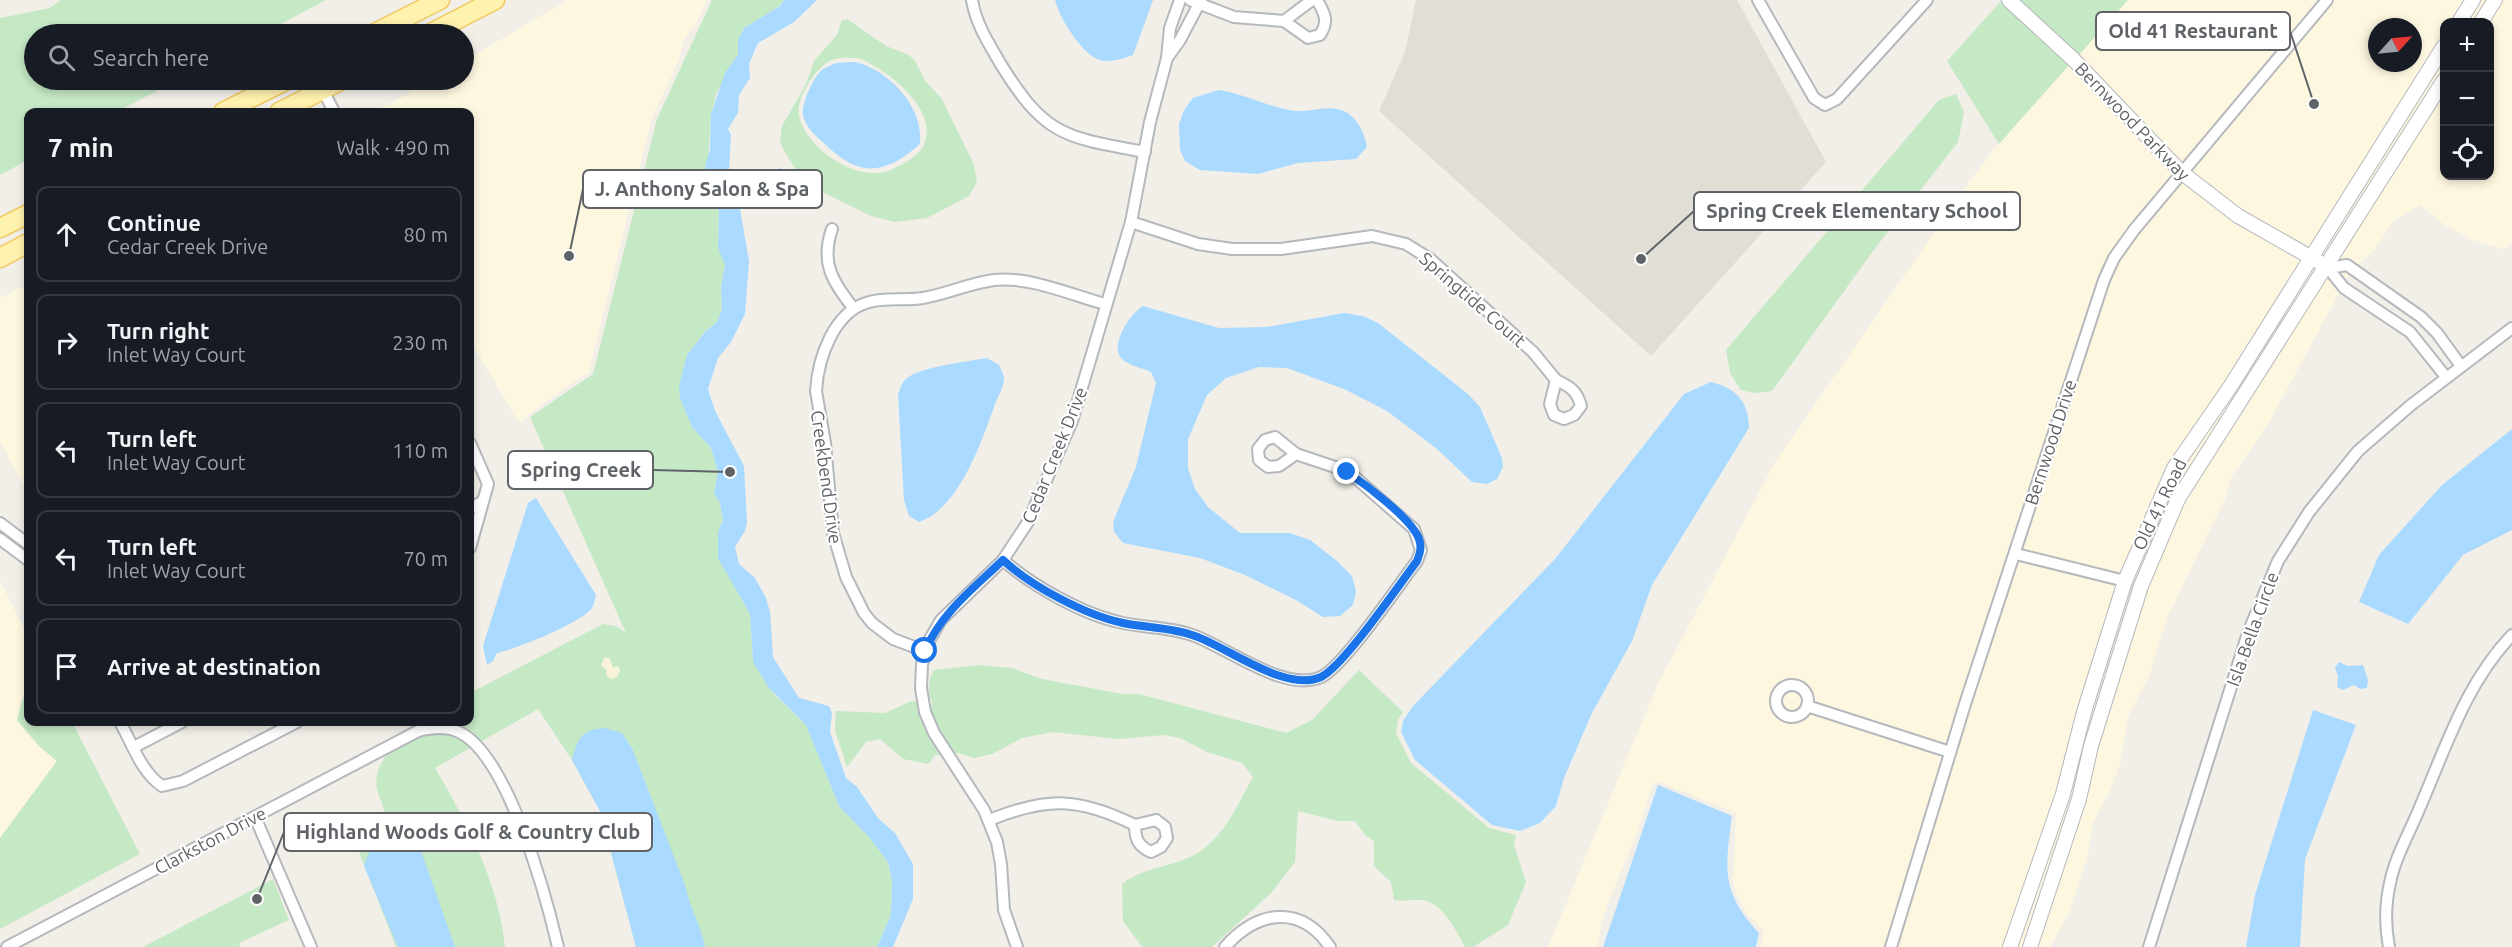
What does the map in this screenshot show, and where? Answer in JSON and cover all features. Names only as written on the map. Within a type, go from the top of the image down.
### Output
[{"type":"main road","points":[[393,24],[440,0]]},
{"type":"main road","points":[[448,24],[495,0]]},
{"type":"main road","points":[[231,108],[267,90]]},
{"type":"main road","points":[[287,108],[323,90]]},
{"type":"main road","points":[[0,228],[24,216]]},
{"type":"main road","points":[[0,258],[24,245]]},
{"type":"street","points":[[972,0],[983,34],[1021,96],[1038,116],[1072,136],[1145,152]]},
{"type":"street","name":"Cedar Creek Drive","points":[[1017,947],[1005,916],[999,852],[989,820],[934,733],[925,712],[921,688],[925,651],[935,630],[949,611],[1003,560],[1035,512],[1072,421],[1131,222],[1159,84],[1167,58],[1170,28],[1180,0]]},
{"type":"street","points":[[1284,21],[1312,0]]},
{"type":"street","points":[[1197,1],[1234,17],[1284,21],[1308,38],[1320,35],[1326,26],[1326,15],[1317,0]]},
{"type":"street","points":[[1758,0],[1814,98],[1825,105],[1837,99],[1927,0]]},
{"type":"street","name":"Bernwood Parkway","points":[[2009,0],[2074,60],[2181,172],[2238,216],[2328,267]]},
{"type":"street","name":"Bernwood Drive","points":[[1891,947],[1950,752],[2104,280],[2114,258],[2181,172],[2327,0]]},
{"type":"street","points":[[2462,18],[2473,0]]},
{"type":"street","points":[[2484,18],[2495,0]]},
{"type":"street","name":"Cedar Creek Drive","points":[[1167,58],[1184,35],[1197,1]]},
{"type":"street","name":"Old 41 Road","points":[[2010,947],[2063,795],[2084,712],[2125,581],[2174,468],[2230,387],[2440,54]]},
{"type":"street","name":"Old 41 Road","points":[[2030,947],[2079,799],[2091,746],[2141,586],[2178,499],[2440,88]]},
{"type":"street","points":[[323,90],[332,108]]},
{"type":"street","name":"Springtide Court","points":[[1131,222],[1198,244],[1232,249],[1281,249],[1372,236],[1406,244],[1430,259],[1525,344],[1557,380]]},
{"type":"street","points":[[832,229],[828,242],[831,278],[853,308],[870,301],[926,298],[980,282],[1008,279],[1105,304]]},
{"type":"street","points":[[2328,267],[2347,265],[2410,307],[2437,333],[2461,366]]},
{"type":"street","points":[[2328,267],[2344,288],[2410,332],[2446,377]]},
{"type":"street","name":"Creekbend Drive","points":[[853,308],[839,322],[833,334],[817,380],[833,533],[846,577],[864,613],[893,639],[925,651]]},
{"type":"street","name":"Isla Bella Circle","points":[[2149,947],[2247,633],[2278,561],[2308,512],[2358,451],[2446,377],[2512,328]]},
{"type":"street","points":[[1003,560],[1025,578],[1097,615],[1120,622],[1192,635],[1289,680],[1311,680],[1322,677],[1339,663],[1417,561],[1421,550],[1414,529],[1357,478],[1335,466],[1296,454]]},
{"type":"street","points":[[474,460],[488,484],[474,534]]},
{"type":"street","points":[[474,507],[483,501]]},
{"type":"street","points":[[0,523],[24,541]]},
{"type":"street","points":[[12,532],[2,541],[24,557]]},
{"type":"street","points":[[2016,554],[2141,586]]},
{"type":"street","points":[[2389,947],[2387,899],[2398,861],[2466,700],[2482,670],[2512,635]]},
{"type":"street","points":[[1807,706],[1950,752]]},
{"type":"street","points":[[122,726],[152,779],[162,786],[173,785],[289,726]]},
{"type":"street","points":[[134,747],[174,726]]},
{"type":"street","name":"Clarkston Drive","points":[[7,947],[418,731],[446,728],[459,732],[469,739],[485,757],[519,819],[539,876],[558,947]]},
{"type":"street","points":[[989,820],[1030,805],[1055,802],[1104,810],[1134,825]]},
{"type":"street","points":[[255,817],[311,947]]},
{"type":"street","points":[[1225,947],[1251,924],[1274,917],[1286,917],[1308,924],[1330,947]]},
{"type":"shaded area","points":[[568,0],[707,0],[695,26],[685,37],[679,60],[652,118],[589,372],[528,414],[526,419],[519,423],[474,347],[474,108],[380,108],[407,95],[411,90],[474,90],[474,55]]},
{"type":"shaded area","points":[[1416,0],[1737,0],[1826,162],[1651,356],[1379,111],[1405,52]]},
{"type":"shaded area","points":[[2128,0],[2467,0],[2456,18],[2440,18],[2440,41],[2422,70],[2422,18],[2368,18],[2368,72],[2421,72],[2311,249],[2241,212],[2185,169],[2078,56]]},
{"type":"shaded area","points":[[2479,0],[2489,0],[2477,18],[2468,18]]},
{"type":"shaded area","points":[[2502,0],[2512,0],[2512,242],[2504,249],[2473,240],[2446,226],[2420,205],[2393,221],[2376,248],[2350,273],[2267,426],[2230,479],[2226,497],[2168,616],[2149,676],[2128,717],[2120,764],[2109,793],[2093,822],[2088,855],[2069,913],[2050,947],[2036,947],[2146,587],[2183,501],[2309,302],[2336,266],[2440,97],[2440,180],[2494,180],[2494,18],[2490,18]]},
{"type":"shaded area","points":[[2440,62],[2440,76],[2326,259],[2321,255]]},
{"type":"shaded area","points":[[2070,64],[2177,177],[2305,259],[2166,471],[2131,548],[2057,793],[2004,947],[1761,947],[1764,932],[1745,911],[1733,885],[1736,813],[1657,781],[1653,784],[1633,843],[1608,902],[1601,925],[1598,947],[1548,947],[1658,684],[1775,462],[1972,178],[1998,144]]},
{"type":"shaded area","points":[[2314,265],[2320,269],[2160,524],[2137,579],[2132,577],[2179,471]]},
{"type":"shaded area","points":[[24,286],[24,486],[0,441],[0,298]]},
{"type":"shaded area","points":[[0,581],[24,629],[24,696],[17,720],[39,746],[57,761],[0,838]]},
{"type":"shaded area","points":[[2129,588],[2134,590],[2073,798],[2024,947],[2016,947]]},
{"type":"green space","points":[[61,0],[326,0],[281,24],[24,24],[24,90],[159,90],[124,108],[24,108],[24,162],[0,175],[0,18],[50,8]]},
{"type":"green space","points":[[712,0],[784,0],[780,6],[744,28],[738,40],[738,55],[717,92],[711,114],[707,177],[719,211],[718,234],[725,265],[721,287],[722,308],[717,322],[705,332],[687,355],[680,398],[692,427],[711,448],[718,472],[714,493],[720,503],[723,520],[718,532],[728,575],[750,614],[753,662],[774,694],[806,725],[839,806],[869,837],[888,862],[892,880],[891,915],[877,947],[636,947],[600,811],[572,760],[538,709],[435,768],[470,832],[489,877],[502,923],[505,947],[396,947],[359,852],[361,839],[384,821],[376,779],[390,750],[418,726],[474,726],[474,691],[603,624],[616,626],[626,633],[530,417],[593,374],[657,119]]},
{"type":"green space","points":[[2018,0],[2128,0],[2078,56]]},
{"type":"green space","points":[[2001,1],[2070,64],[1999,144],[1947,61]]},
{"type":"green space","points":[[847,19],[886,46],[909,55],[915,61],[926,82],[942,99],[974,165],[977,182],[969,196],[927,218],[895,222],[871,216],[804,183],[780,142],[782,126],[806,84],[814,61],[837,35],[842,20]],"holes":[[[841,58],[858,58],[870,63],[908,92],[918,105],[927,132],[924,145],[913,157],[888,171],[875,173],[861,172],[834,160],[811,140],[799,116],[804,91],[815,74],[828,62]]]},
{"type":"green space","points":[[1956,94],[1964,112],[1958,142],[1873,251],[1772,391],[1754,393],[1741,390],[1730,373],[1726,350],[1939,100]]},
{"type":"green space","points":[[980,665],[1012,668],[1042,679],[1123,694],[1139,694],[1286,733],[1312,720],[1359,670],[1403,712],[1398,719],[1396,733],[1411,763],[1489,828],[1516,835],[1514,845],[1526,882],[1508,925],[1473,947],[1465,947],[1453,926],[1437,907],[1423,900],[1394,900],[1391,882],[1374,866],[1374,841],[1365,835],[1355,821],[1338,821],[1298,811],[1295,862],[1272,892],[1212,947],[1142,947],[1123,921],[1122,884],[1140,874],[1190,857],[1208,845],[1224,828],[1253,777],[1242,763],[1207,752],[1180,738],[1164,735],[1118,739],[1053,732],[1022,738],[992,754],[975,758],[958,753],[935,755],[929,764],[903,759],[880,739],[866,742],[847,767],[835,731],[836,711],[885,713],[911,701],[933,705],[929,687],[934,670]]},
{"type":"green space","points":[[24,695],[24,726],[74,726],[140,854],[0,929],[0,838],[57,761],[39,746],[17,720]]},
{"type":"green space","points":[[273,879],[289,920],[239,943],[240,947],[143,947]]},
{"type":"sand","points":[[605,657],[610,659],[613,668],[618,666],[620,671],[617,677],[610,679],[606,675],[607,670],[601,665]]},
{"type":"water","points":[[784,0],[817,0],[794,22],[758,43],[749,64],[750,78],[739,95],[738,113],[728,129],[731,135],[728,187],[730,192],[736,194],[750,190],[781,167],[781,170],[758,192],[739,203],[749,261],[745,314],[731,342],[718,358],[708,389],[715,411],[744,466],[747,522],[745,531],[735,547],[739,564],[755,578],[766,598],[770,612],[773,657],[799,698],[829,706],[832,713],[830,732],[846,778],[857,787],[878,818],[895,833],[913,864],[913,899],[893,947],[877,947],[891,915],[892,880],[888,862],[869,837],[839,806],[806,725],[769,688],[753,662],[750,614],[718,558],[718,532],[723,520],[720,503],[714,493],[718,472],[711,448],[692,427],[680,398],[679,386],[687,355],[705,332],[717,322],[722,309],[721,287],[725,265],[718,248],[719,211],[705,167],[710,149],[711,114],[725,73],[738,55],[738,40],[744,28],[780,6]]},
{"type":"water","points":[[1055,0],[1153,0],[1133,55],[1109,61],[1093,57],[1086,51],[1066,25]]},
{"type":"water","points":[[836,63],[859,63],[883,75],[894,84],[903,94],[917,118],[920,144],[895,162],[884,167],[872,168],[849,163],[815,135],[804,119],[804,104],[819,72]]},
{"type":"water","points":[[1219,90],[1296,111],[1332,108],[1343,111],[1358,123],[1367,147],[1356,159],[1298,163],[1258,174],[1200,170],[1185,161],[1180,150],[1179,124],[1184,110],[1193,98]]},
{"type":"water","points":[[1143,306],[1219,328],[1267,327],[1344,313],[1363,316],[1378,323],[1468,394],[1480,407],[1502,458],[1503,467],[1497,479],[1487,484],[1472,482],[1437,449],[1387,411],[1344,389],[1287,368],[1259,367],[1226,378],[1207,395],[1188,439],[1188,468],[1195,489],[1208,507],[1240,533],[1290,533],[1310,540],[1352,576],[1356,591],[1353,605],[1340,616],[1323,617],[1296,600],[1245,575],[1200,558],[1123,543],[1114,532],[1113,522],[1136,467],[1156,383],[1151,372],[1121,358],[1118,345],[1127,322]]},
{"type":"water","points":[[987,358],[999,365],[1004,378],[976,454],[957,489],[946,503],[933,515],[919,522],[909,516],[904,500],[898,395],[900,388],[907,378],[924,370]]},
{"type":"water","points":[[1711,382],[1734,392],[1744,404],[1749,428],[1652,585],[1632,641],[1592,713],[1564,778],[1556,806],[1540,823],[1520,831],[1492,825],[1415,760],[1401,732],[1403,721],[1413,706],[1555,559],[1684,394]]},
{"type":"water","points":[[2512,429],[2512,530],[2463,555],[2408,624],[2359,602],[2379,555],[2442,485]]},
{"type":"water","points":[[536,498],[596,595],[594,604],[586,614],[562,628],[497,653],[493,661],[487,665],[483,646],[528,503]]},
{"type":"water","points":[[2339,662],[2348,666],[2363,665],[2368,680],[2367,688],[2360,689],[2354,685],[2343,690],[2337,687],[2338,676],[2335,668]]},
{"type":"water","points":[[2313,710],[2356,725],[2305,859],[2300,947],[2246,947],[2255,895]]},
{"type":"water","points":[[605,728],[622,733],[632,748],[685,885],[705,947],[636,947],[600,811],[572,760],[576,746],[586,733]]},
{"type":"water","points":[[1658,785],[1732,816],[1727,866],[1729,879],[1738,905],[1759,933],[1756,947],[1603,947]]},
{"type":"water","points":[[407,830],[415,834],[455,947],[398,947],[364,866],[371,850],[379,840]]},
{"type":"place","name":"Old 41 Restaurant","points":[[2314,104]]},
{"type":"place","name":"J. Anthony Salon & Spa","points":[[569,256]]},
{"type":"place","name":"Spring Creek Elementary School","points":[[1641,259]]},
{"type":"place","name":"Spring Creek","points":[[730,472]]},
{"type":"place","name":"Highland Woods Golf & Country Club","points":[[257,899]]},
{"type":"route","points":[[925,651],[935,630],[949,611],[1003,560],[1025,578],[1086,611],[1133,625],[1169,629],[1192,635],[1289,680],[1301,681],[1322,677],[1339,663],[1417,561],[1421,550],[1414,529],[1357,478],[1347,472]]}]
